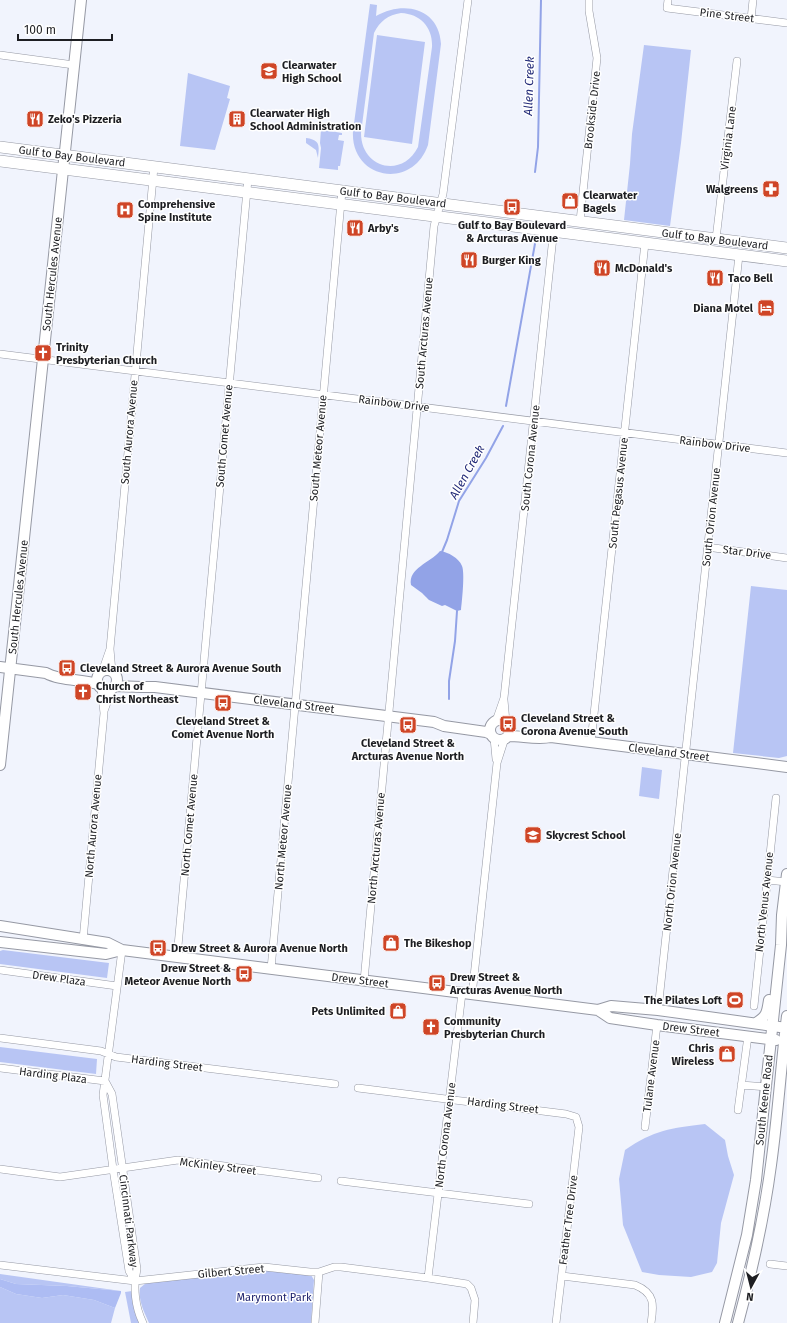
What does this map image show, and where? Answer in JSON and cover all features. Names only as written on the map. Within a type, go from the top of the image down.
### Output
[{"type":"main road","name":"South Hercules Avenue","points":[[0,765],[5,667],[43,359],[81,0]]},
{"type":"main road","name":"Gulf to Bay Boulevard","points":[[0,147],[787,248]]},
{"type":"main road","name":"Gulf to Bay Boulevard","points":[[0,161],[787,261]]},
{"type":"main road","name":"Cleveland Street","points":[[5,667],[46,673],[54,670],[156,687],[434,722],[444,720],[487,725],[518,736],[542,739],[551,737],[787,766]]},
{"type":"main road","name":"South Keene Road","points":[[738,1323],[760,1232],[773,1148],[780,1032],[782,915],[787,880]]},
{"type":"main road","points":[[756,1023],[763,1018],[767,1010],[774,952],[782,915]]},
{"type":"main road","name":"Drew Street","points":[[0,926],[108,943],[122,950],[598,1010],[611,1006],[658,1010],[756,1023],[780,1032]]},
{"type":"main road","name":"Drew Street","points":[[0,942],[106,954],[122,950]]},
{"type":"main road","name":"Drew Street","points":[[598,1010],[610,1018],[658,1026],[748,1036],[780,1032]]},
{"type":"main road","points":[[658,1026],[684,1023],[755,1032],[780,1032]]},
{"type":"main road","name":"South Keene Road","points":[[725,1323],[747,1235],[756,1180],[769,1053],[780,1032]]},
{"type":"street","name":"South Arcturas Avenue","points":[[389,716],[434,226],[443,194],[468,0]]},
{"type":"street","name":"Brookside Drive","points":[[580,221],[597,58],[588,11],[589,0]]},
{"type":"street","name":"Pine Street","points":[[668,0],[667,8],[787,23]]},
{"type":"street","points":[[751,19],[753,0]]},
{"type":"street","points":[[0,55],[74,65]]},
{"type":"street","name":"Virginia Lane","points":[[716,239],[737,61]]},
{"type":"street","name":"South Aurora Avenue","points":[[107,680],[134,370],[154,167]]},
{"type":"street","name":"South Comet Avenue","points":[[201,693],[248,179]]},
{"type":"street","points":[[305,200],[308,187]]},
{"type":"street","name":"South Meteor Avenue","points":[[296,705],[342,191]]},
{"type":"street","name":"South Corona Avenue","points":[[500,730],[555,218]]},
{"type":"street","name":"South Pegasus Avenue","points":[[591,742],[645,243]]},
{"type":"street","name":"South Orion Avenue","points":[[686,754],[739,255]]},
{"type":"street","name":"Rainbow Drive","points":[[0,354],[787,453]]},
{"type":"street","name":"Star Drive","points":[[707,547],[787,558]]},
{"type":"street","name":"North Aurora Avenue","points":[[83,940],[107,680]]},
{"type":"street","name":"North Aurora Avenue","points":[[104,713],[107,680]]},
{"type":"street","name":"North Comet Avenue","points":[[177,957],[201,693]]},
{"type":"street","name":"North Meteor Avenue","points":[[271,969],[296,705]]},
{"type":"street","name":"North Arcturas Avenue","points":[[364,981],[389,716]]},
{"type":"street","points":[[472,995],[500,730]]},
{"type":"street","name":"North Orion Avenue","points":[[658,1010],[686,754]]},
{"type":"street","name":"North Venus Avenue","points":[[754,1006],[766,880],[776,798]]},
{"type":"street","points":[[766,880],[787,880]]},
{"type":"street","name":"Cincinnati Parkway","points":[[122,950],[104,1094],[113,1168],[129,1271],[134,1281]]},
{"type":"street","name":"Drew Plaza","points":[[0,970],[117,986]]},
{"type":"street","name":"North Corona Avenue","points":[[428,1278],[462,993]]},
{"type":"street","name":"Tulane Avenue","points":[[645,1127],[658,1026]]},
{"type":"street","points":[[738,1110],[748,1036]]},
{"type":"street","name":"Harding Street","points":[[0,1038],[101,1051],[116,1056],[335,1084]]},
{"type":"street","name":"Harding Plaza","points":[[0,1068],[105,1081]]},
{"type":"street","name":"Cincinnati Parkway","points":[[105,1081],[112,1094],[137,1269],[134,1281]]},
{"type":"street","points":[[741,1085],[766,1088]]},
{"type":"street","name":"Harding Street","points":[[358,1088],[449,1098],[566,1114],[576,1117]]},
{"type":"street","name":"Feather Tree Drive","points":[[556,1323],[579,1127],[576,1117]]},
{"type":"street","name":"McKinley Street","points":[[0,1169],[60,1177],[113,1168],[178,1160],[318,1178]]},
{"type":"street","points":[[341,1181],[529,1204]]},
{"type":"street","points":[[770,1264],[787,1266]]},
{"type":"street","name":"Gilbert Street","points":[[0,1265],[134,1281],[264,1267],[310,1272],[319,1272],[328,1268],[341,1267],[467,1284],[471,1288],[476,1300],[473,1323]]},
{"type":"street","points":[[315,1323],[319,1272]]},
{"type":"street","points":[[562,1276],[636,1285],[643,1288],[649,1294],[652,1301],[653,1307],[651,1323]]},
{"type":"street","points":[[134,1281],[138,1307],[143,1323]]},
{"type":"green space","points":[[370,4],[377,5],[376,16],[387,11],[408,8],[418,10],[427,15],[434,22],[439,32],[441,44],[428,145],[420,160],[409,169],[396,173],[383,173],[371,169],[361,160],[355,147],[353,131]],"holes":[[[401,13],[420,19],[424,23],[428,28],[432,40],[418,147],[411,157],[402,163],[393,166],[384,165],[375,161],[368,154],[363,145],[361,133],[374,33],[379,25],[388,17]]]},
{"type":"green space","points":[[377,35],[425,42],[412,144],[364,137]]},
{"type":"green space","points":[[644,45],[691,50],[670,226],[624,220],[632,134]]},
{"type":"green space","points":[[188,73],[230,86],[227,98],[230,99],[215,150],[180,146]]},
{"type":"green space","points":[[323,128],[342,133],[342,135],[339,135],[338,140],[344,141],[338,170],[319,168],[321,129]]},
{"type":"green space","points":[[306,138],[317,142],[319,150],[318,158],[316,150],[306,143]]},
{"type":"green space","points":[[751,586],[787,590],[787,756],[779,758],[733,753]]},
{"type":"green space","points":[[642,767],[662,770],[659,799],[639,796]]},
{"type":"green space","points":[[3,950],[109,963],[107,978],[0,964],[0,951]]},
{"type":"green space","points":[[0,1047],[97,1059],[96,1074],[0,1062]]},
{"type":"green space","points":[[705,1124],[725,1140],[734,1175],[721,1223],[717,1263],[712,1272],[691,1277],[659,1275],[642,1272],[623,1225],[619,1179],[625,1150],[645,1138],[663,1131]]},
{"type":"green space","name":"Marymont Park","points":[[268,1270],[311,1275],[314,1280],[311,1323],[149,1323],[143,1310],[140,1288],[146,1283]]},
{"type":"green space","points":[[0,1274],[121,1291],[67,1286],[16,1284],[0,1279]]},
{"type":"green space","points":[[0,1287],[16,1294],[42,1298],[63,1295],[94,1300],[115,1308],[111,1323],[0,1323]]},
{"type":"green space","points":[[132,1291],[139,1323],[131,1323],[125,1292]]},
{"type":"shaded area","points":[[440,551],[453,556],[461,563],[463,570],[463,594],[461,610],[457,611],[429,600],[411,585],[411,579],[416,570]]},
{"type":"shaded area","points":[[0,1279],[16,1284],[67,1286],[121,1291],[121,1293],[115,1308],[94,1300],[63,1295],[42,1298],[16,1294],[0,1287]]},
{"type":"waterway","name":"Allen Creek","points":[[535,172],[538,147],[541,0]]},
{"type":"waterway","name":"Allen Creek","points":[[506,406],[536,238]]},
{"type":"waterway","name":"Allen Creek","points":[[442,552],[459,501],[486,458],[503,426]]},
{"type":"waterway","name":"Allen Creek","points":[[449,699],[449,681],[455,641],[457,611]]},
{"type":"place","name":"Clearwater High School","points":[[269,71]]},
{"type":"place","name":"Zeko's Pizzeria","points":[[35,119]]},
{"type":"place","name":"Clearwater High School Administration","points":[[237,119]]},
{"type":"place","name":"Walgreens","points":[[771,189]]},
{"type":"place","name":"Clearwater Bagels","points":[[570,201]]},
{"type":"place","name":"Gulf to Bay Boulevard & Arcturas Avenue","points":[[512,207]]},
{"type":"place","name":"Comprehensive Spine Institute","points":[[125,210]]},
{"type":"place","name":"Arby's","points":[[355,228]]},
{"type":"place","name":"Burger King","points":[[469,260]]},
{"type":"place","name":"McDonald's","points":[[602,268]]},
{"type":"place","name":"Taco Bell","points":[[715,278]]},
{"type":"place","name":"Diana Motel","points":[[766,308]]},
{"type":"place","name":"Trinity Presbyterian Church","points":[[43,353]]},
{"type":"place","name":"Cleveland Street & Aurora Avenue South","points":[[67,668]]},
{"type":"place","name":"Church of Christ Northeast","points":[[83,692]]},
{"type":"place","name":"Cleveland Street & Comet Avenue North","points":[[223,703]]},
{"type":"place","name":"Cleveland Street & Corona Avenue South","points":[[508,724]]},
{"type":"place","name":"Cleveland Street & Arcturas Avenue North","points":[[408,725]]},
{"type":"place","name":"Skycrest School","points":[[533,835]]},
{"type":"place","name":"The Bikeshop","points":[[391,943]]},
{"type":"place","name":"Drew Street & Aurora Avenue North","points":[[158,948]]},
{"type":"place","name":"Drew Street & Meteor Avenue North","points":[[244,974]]},
{"type":"place","name":"Drew Street & Arcturas Avenue North","points":[[437,983]]},
{"type":"place","name":"The Pilates Loft","points":[[735,1000]]},
{"type":"place","name":"Pets Unlimited","points":[[398,1011]]},
{"type":"place","name":"Community Presbyterian Church","points":[[431,1027]]},
{"type":"place","name":"Chris Wireless","points":[[727,1054]]}]
